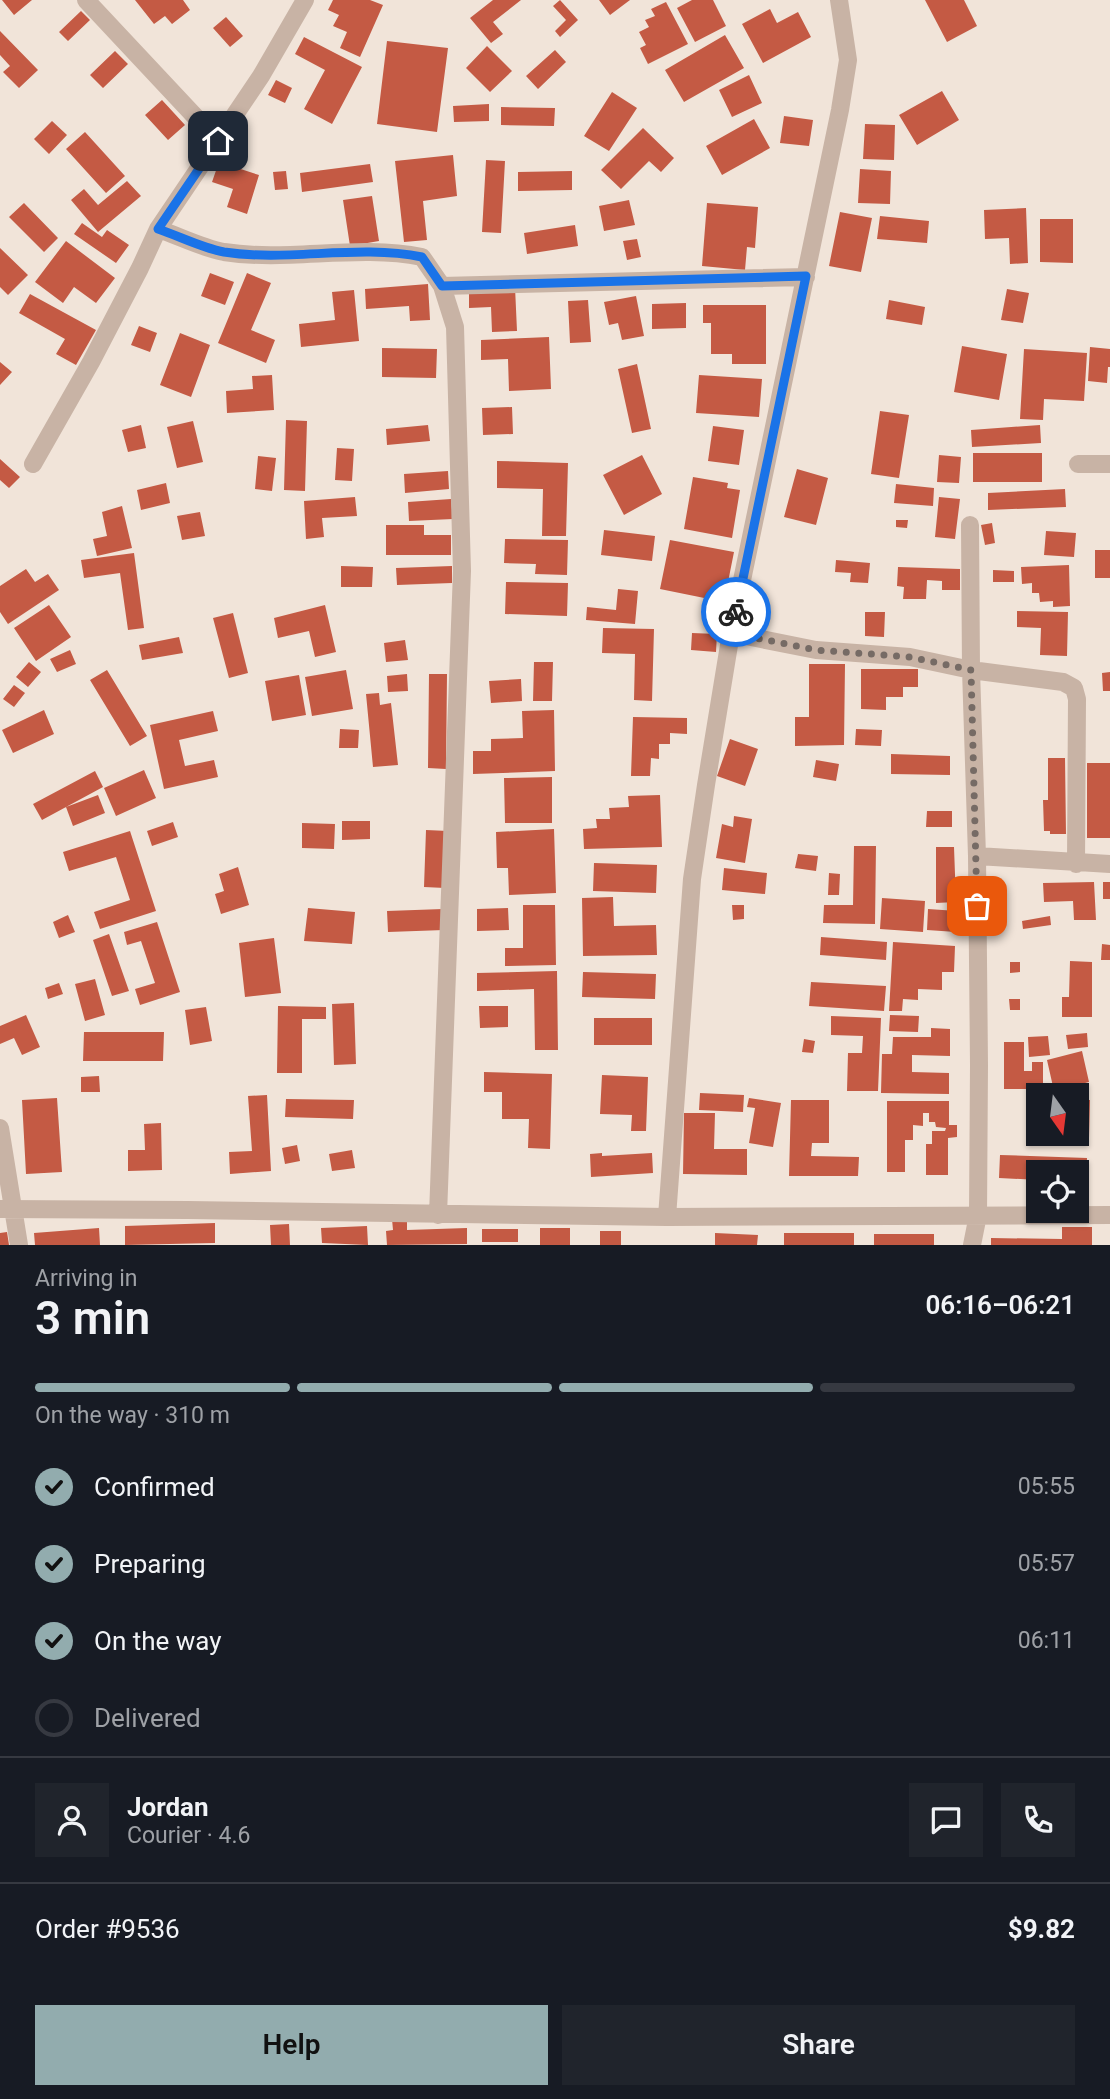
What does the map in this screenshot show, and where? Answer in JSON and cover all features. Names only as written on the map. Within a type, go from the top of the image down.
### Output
[{"type":"street","points":[[86,0],[218,141]]},
{"type":"street","points":[[33,464],[91,362],[158,229],[261,76],[304,0]]},
{"type":"street","points":[[667,1217],[692,879],[731,633],[848,60],[839,0]]},
{"type":"street","points":[[158,229],[221,251],[260,255],[397,252],[422,257],[442,286],[455,327],[462,570],[438,1215]]},
{"type":"street","points":[[442,286],[806,276]]},
{"type":"street","points":[[1077,464],[1110,464]]},
{"type":"street","points":[[970,525],[979,1065],[978,1215],[972,1245]]},
{"type":"street","points":[[731,633],[816,650],[910,657],[971,670],[1063,682],[1074,688],[1077,699],[1076,864]]},
{"type":"street","points":[[977,856],[1110,864]]},
{"type":"street","points":[[0,1128],[7,1209],[19,1245]]},
{"type":"street","points":[[7,1209],[667,1217],[1110,1215]]},
{"type":"building","points":[[2,0],[32,0],[14,15]]},
{"type":"building","points":[[135,0],[183,0],[190,10],[172,24],[165,16],[154,24]]},
{"type":"building","points":[[333,0],[370,0],[383,5],[360,57],[340,48],[347,32],[333,26],[339,15],[328,10]]},
{"type":"building","points":[[493,0],[521,0],[493,22],[503,34],[491,43],[470,18]]},
{"type":"building","points":[[560,0],[578,20],[560,37],[555,31],[566,20],[553,6]]},
{"type":"building","points":[[599,0],[630,0],[610,15]]},
{"type":"building","points":[[692,0],[713,0],[726,26],[695,42],[677,8]]},
{"type":"building","points":[[925,0],[964,0],[977,26],[947,42]]},
{"type":"building","points":[[666,2],[688,44],[648,64],[640,48],[646,45],[639,32],[649,27],[645,20],[655,16],[651,9]]},
{"type":"building","points":[[770,9],[777,23],[798,12],[811,37],[763,63],[742,24]]},
{"type":"building","points":[[81,11],[90,20],[68,41],[59,32]]},
{"type":"building","points":[[226,17],[243,36],[230,47],[213,28]]},
{"type":"building","points":[[0,31],[38,70],[19,88],[3,72],[10,66],[0,55]]},
{"type":"building","points":[[725,35],[744,68],[684,102],[665,70]]},
{"type":"building","points":[[304,37],[362,67],[332,124],[304,109],[325,70],[295,54]]},
{"type":"building","points":[[387,41],[448,48],[437,132],[377,124]]},
{"type":"building","points":[[487,46],[512,71],[490,92],[466,68]]},
{"type":"building","points":[[555,50],[566,62],[538,89],[526,76]]},
{"type":"building","points":[[115,51],[128,64],[103,88],[90,75]]},
{"type":"building","points":[[749,75],[762,103],[732,117],[719,90]]},
{"type":"building","points":[[276,80],[292,88],[285,103],[268,95]]},
{"type":"building","points":[[942,91],[959,120],[917,145],[899,115]]},
{"type":"building","points":[[612,92],[637,108],[609,151],[584,136]]},
{"type":"building","points":[[162,100],[185,125],[168,140],[145,115]]},
{"type":"building","points":[[489,104],[489,121],[454,122],[453,106]]},
{"type":"building","points":[[501,107],[555,108],[554,126],[501,125]]},
{"type":"building","points":[[784,116],[813,120],[809,146],[780,143]]},
{"type":"building","points":[[754,119],[770,148],[722,175],[706,146]]},
{"type":"building","points":[[52,121],[67,135],[49,154],[34,139]]},
{"type":"building","points":[[865,124],[895,125],[894,160],[863,159]]},
{"type":"building","points":[[643,128],[674,158],[661,172],[649,161],[621,189],[601,170]]},
{"type":"building","points":[[85,132],[125,176],[106,193],[66,149]]},
{"type":"building","points":[[453,155],[457,196],[423,201],[427,240],[404,242],[395,161]]},
{"type":"building","points":[[486,160],[505,161],[501,233],[482,232]]},
{"type":"building","points":[[219,162],[259,175],[247,214],[227,207],[233,189],[212,182]]},
{"type":"building","points":[[370,164],[373,182],[302,192],[300,173]]},
{"type":"building","points":[[860,169],[891,171],[890,204],[858,203]]},
{"type":"building","points":[[286,171],[288,189],[275,190],[273,172]]},
{"type":"building","points":[[572,171],[572,190],[518,191],[518,172]]},
{"type":"building","points":[[127,181],[141,196],[98,232],[71,200],[84,189],[98,205]]},
{"type":"building","points":[[372,196],[379,241],[350,246],[343,200]]},
{"type":"building","points":[[629,200],[635,225],[604,231],[599,206]]},
{"type":"building","points":[[24,203],[58,238],[44,252],[9,217]]},
{"type":"building","points":[[707,203],[758,207],[755,248],[747,247],[745,270],[702,266]]},
{"type":"building","points":[[1026,208],[1028,263],[1010,264],[1009,238],[985,239],[984,210]]},
{"type":"building","points":[[840,212],[872,218],[861,272],[829,266]]},
{"type":"building","points":[[880,216],[929,221],[927,243],[877,239]]},
{"type":"building","points":[[1040,219],[1073,219],[1073,263],[1040,262]]},
{"type":"building","points":[[82,223],[102,237],[107,230],[129,245],[116,263],[74,234]]},
{"type":"building","points":[[575,225],[578,246],[527,254],[524,233]]},
{"type":"building","points":[[637,239],[641,257],[627,260],[623,241]]},
{"type":"building","points":[[66,241],[115,278],[96,303],[74,287],[63,303],[35,282]]},
{"type":"building","points":[[0,248],[28,275],[8,295],[0,287]]},
{"type":"building","points":[[210,273],[234,282],[225,305],[201,296]]},
{"type":"building","points":[[247,273],[271,283],[251,330],[275,340],[266,363],[218,343]]},
{"type":"building","points":[[428,284],[430,320],[410,321],[409,306],[366,309],[365,289]]},
{"type":"building","points":[[515,287],[517,331],[492,332],[491,307],[469,308],[469,289]]},
{"type":"building","points":[[1007,289],[1029,293],[1023,323],[1001,320]]},
{"type":"building","points":[[354,290],[359,341],[301,347],[299,324],[335,320],[332,292]]},
{"type":"building","points":[[30,294],[96,330],[76,365],[56,354],[65,339],[19,313]]},
{"type":"building","points":[[636,296],[644,336],[622,340],[618,323],[609,325],[604,302]]},
{"type":"building","points":[[588,300],[591,342],[570,343],[568,301]]},
{"type":"building","points":[[889,300],[925,307],[922,325],[886,319]]},
{"type":"building","points":[[686,303],[686,328],[652,329],[652,304]]},
{"type":"building","points":[[703,305],[766,305],[766,364],[732,364],[732,354],[711,354],[711,323],[703,323]]},
{"type":"building","points":[[139,326],[157,333],[150,352],[131,345]]},
{"type":"building","points":[[180,333],[210,345],[191,397],[160,385]]},
{"type":"building","points":[[549,337],[551,389],[509,391],[508,359],[481,360],[481,340]]},
{"type":"building","points":[[962,346],[1007,354],[999,400],[954,392]]},
{"type":"building","points":[[1090,347],[1110,349],[1107,383],[1088,381]]},
{"type":"building","points":[[382,348],[437,349],[436,378],[382,377]]},
{"type":"building","points":[[1024,349],[1087,353],[1084,401],[1044,399],[1043,420],[1020,419]]},
{"type":"building","points":[[0,362],[12,372],[0,385]]},
{"type":"building","points":[[637,364],[651,429],[632,433],[618,369]]},
{"type":"building","points":[[272,375],[274,410],[227,413],[226,391],[253,389],[252,376]]},
{"type":"building","points":[[699,375],[762,379],[759,417],[696,413]]},
{"type":"building","points":[[512,407],[513,434],[483,435],[482,408]]},
{"type":"building","points":[[880,411],[909,415],[899,478],[871,474]]},
{"type":"building","points":[[286,420],[307,421],[305,491],[284,490]]},
{"type":"building","points":[[193,421],[203,462],[177,468],[167,427]]},
{"type":"building","points":[[141,425],[146,448],[128,452],[122,430]]},
{"type":"building","points":[[428,425],[430,441],[387,445],[386,429]]},
{"type":"building","points":[[1040,425],[1041,443],[972,447],[971,430]]},
{"type":"building","points":[[713,426],[744,430],[739,465],[708,461]]},
{"type":"building","points":[[337,448],[354,449],[352,481],[335,480]]},
{"type":"building","points":[[973,453],[1042,453],[1042,482],[973,482]]},
{"type":"building","points":[[642,455],[662,494],[624,515],[603,475]]},
{"type":"building","points":[[939,455],[961,457],[959,483],[937,482]]},
{"type":"building","points":[[258,456],[276,458],[272,491],[255,489]]},
{"type":"building","points":[[0,459],[20,477],[9,488],[0,480]]},
{"type":"building","points":[[497,461],[568,463],[566,536],[542,536],[543,489],[497,488]]},
{"type":"building","points":[[797,469],[828,478],[816,525],[784,517]]},
{"type":"building","points":[[448,471],[449,489],[405,493],[404,474]]},
{"type":"building","points":[[693,477],[728,483],[727,488],[740,490],[732,538],[684,529]]},
{"type":"building","points":[[166,483],[170,503],[141,510],[137,490]]},
{"type":"building","points":[[896,484],[934,488],[933,506],[894,503]]},
{"type":"building","points":[[1065,489],[1066,507],[988,510],[988,493]]},
{"type":"building","points":[[355,497],[357,516],[322,518],[324,537],[306,539],[304,501]]},
{"type":"building","points":[[939,497],[960,499],[955,539],[935,537]]},
{"type":"building","points":[[451,499],[453,519],[409,521],[408,502]]},
{"type":"building","points":[[122,506],[132,548],[97,556],[93,539],[107,536],[102,512]]},
{"type":"building","points":[[200,512],[205,536],[182,540],[177,516]]},
{"type":"building","points":[[896,520],[908,520],[907,528],[896,527]]},
{"type":"building","points":[[992,523],[995,543],[985,545],[981,525]]},
{"type":"building","points":[[386,525],[424,525],[424,535],[451,535],[451,555],[386,555]]},
{"type":"building","points":[[604,530],[655,536],[652,561],[601,555]]},
{"type":"building","points":[[1046,531],[1076,533],[1074,557],[1044,555]]},
{"type":"building","points":[[505,539],[568,540],[567,575],[535,574],[536,564],[504,563]]},
{"type":"building","points":[[670,540],[734,552],[724,602],[660,589]]},
{"type":"building","points":[[1095,550],[1110,550],[1110,578],[1095,578]]},
{"type":"building","points":[[134,553],[144,628],[128,630],[120,573],[84,578],[81,560]]},
{"type":"building","points":[[836,560],[870,563],[868,583],[850,582],[851,573],[835,572]]},
{"type":"building","points":[[1069,565],[1070,606],[1053,607],[1053,601],[1040,602],[1039,593],[1032,593],[1032,583],[1022,584],[1021,567]]},
{"type":"building","points":[[341,566],[373,567],[372,587],[341,587]]},
{"type":"building","points":[[452,566],[452,583],[397,585],[396,568]]},
{"type":"building","points":[[898,567],[960,569],[960,590],[942,590],[942,581],[927,580],[926,599],[903,599],[904,587],[897,586]]},
{"type":"building","points":[[26,569],[35,582],[48,574],[59,590],[8,624],[0,612],[0,586]]},
{"type":"building","points":[[993,570],[1014,571],[1014,582],[993,582]]},
{"type":"building","points":[[506,582],[568,583],[567,616],[505,614]]},
{"type":"building","points":[[618,589],[638,591],[635,624],[586,620],[587,607],[616,610]]},
{"type":"building","points":[[49,605],[71,637],[36,661],[14,628]]},
{"type":"building","points":[[325,605],[336,652],[315,657],[309,631],[278,638],[274,618]]},
{"type":"building","points":[[1017,611],[1068,612],[1067,656],[1040,655],[1041,628],[1017,627]]},
{"type":"building","points":[[865,612],[885,612],[884,637],[865,636]]},
{"type":"building","points":[[233,613],[248,673],[229,678],[213,618]]},
{"type":"building","points":[[603,628],[654,629],[652,701],[634,700],[635,654],[602,653]]},
{"type":"building","points":[[692,633],[717,634],[716,652],[691,650]]},
{"type":"building","points":[[179,637],[183,653],[142,660],[139,645]]},
{"type":"building","points":[[405,640],[408,660],[386,662],[384,643]]},
{"type":"building","points":[[70,650],[76,664],[57,672],[50,659]]},
{"type":"building","points":[[29,662],[41,672],[28,687],[16,677]]},
{"type":"building","points":[[534,662],[553,662],[552,701],[533,701]]},
{"type":"building","points":[[809,664],[845,664],[844,745],[795,746],[795,717],[809,717]]},
{"type":"building","points":[[861,669],[918,669],[918,687],[903,687],[903,697],[886,697],[886,710],[861,709]]},
{"type":"building","points":[[107,670],[147,736],[130,746],[90,680]]},
{"type":"building","points":[[346,670],[353,709],[312,716],[305,677]]},
{"type":"building","points":[[1110,672],[1110,691],[1103,691],[1102,673]]},
{"type":"building","points":[[407,674],[408,691],[388,692],[387,676]]},
{"type":"building","points":[[429,674],[447,674],[446,769],[428,768]]},
{"type":"building","points":[[299,675],[306,715],[272,721],[265,681]]},
{"type":"building","points":[[521,679],[522,701],[491,703],[489,681]]},
{"type":"building","points":[[14,685],[25,693],[14,707],[3,699]]},
{"type":"building","points":[[379,693],[380,705],[391,703],[398,765],[373,767],[366,694]]},
{"type":"building","points":[[44,710],[54,734],[13,753],[2,730]]},
{"type":"building","points":[[554,710],[555,771],[473,774],[473,751],[491,751],[491,739],[523,738],[522,711]]},
{"type":"building","points":[[213,711],[218,731],[179,740],[185,766],[214,760],[218,777],[164,789],[150,725]]},
{"type":"building","points":[[633,717],[687,718],[687,734],[670,733],[670,744],[659,744],[659,759],[651,758],[650,776],[631,776]]},
{"type":"building","points":[[340,729],[359,730],[358,748],[339,748]]},
{"type":"building","points":[[856,729],[882,730],[881,746],[855,745]]},
{"type":"building","points":[[730,739],[758,749],[745,786],[717,776]]},
{"type":"building","points":[[891,754],[950,756],[950,775],[891,774]]},
{"type":"building","points":[[1048,758],[1065,758],[1066,834],[1050,834],[1050,831],[1044,831],[1043,800],[1048,800]]},
{"type":"building","points":[[816,760],[839,764],[836,781],[813,777]]},
{"type":"building","points":[[1087,763],[1110,763],[1110,838],[1087,838]]},
{"type":"building","points":[[144,770],[156,798],[116,816],[104,788]]},
{"type":"building","points":[[95,771],[103,787],[42,820],[33,804]]},
{"type":"building","points":[[552,777],[552,823],[505,823],[504,778]]},
{"type":"building","points":[[98,795],[105,813],[73,826],[66,807]]},
{"type":"building","points":[[660,795],[662,847],[584,849],[583,829],[597,828],[596,819],[610,819],[609,808],[629,807],[628,796]]},
{"type":"building","points":[[927,811],[952,811],[952,827],[926,827]]},
{"type":"building","points":[[734,816],[752,819],[745,863],[716,858],[722,824],[733,827]]},
{"type":"building","points":[[342,821],[370,821],[370,839],[342,840]]},
{"type":"building","points":[[173,822],[178,837],[152,846],[147,831]]},
{"type":"building","points":[[302,823],[335,824],[334,849],[302,848]]},
{"type":"building","points":[[554,829],[556,893],[509,895],[508,868],[497,868],[496,832]]},
{"type":"building","points":[[426,830],[448,831],[445,888],[424,887]]},
{"type":"building","points":[[130,831],[156,911],[100,929],[94,912],[130,900],[116,857],[69,871],[63,852]]},
{"type":"building","points":[[854,846],[876,846],[875,924],[823,923],[824,905],[853,905]]},
{"type":"building","points":[[936,847],[954,847],[956,902],[936,903]]},
{"type":"building","points":[[798,854],[818,856],[816,871],[795,868]]},
{"type":"building","points":[[594,863],[657,865],[656,893],[593,891]]},
{"type":"building","points":[[238,867],[249,905],[221,914],[215,894],[224,891],[219,874]]},
{"type":"building","points":[[724,868],[767,873],[765,894],[722,890]]},
{"type":"building","points":[[829,873],[840,874],[839,895],[828,895]]},
{"type":"building","points":[[1094,882],[1096,920],[1074,920],[1073,901],[1044,902],[1043,883]]},
{"type":"building","points":[[1103,882],[1110,882],[1110,899],[1103,899]]},
{"type":"building","points":[[613,897],[614,926],[656,925],[657,955],[583,956],[582,898]]},
{"type":"building","points":[[882,898],[925,901],[923,932],[880,929]]},
{"type":"building","points":[[523,905],[555,905],[556,965],[505,966],[505,948],[523,948]]},
{"type":"building","points":[[732,905],[744,905],[744,919],[733,920]]},
{"type":"building","points":[[308,908],[355,912],[352,944],[304,941]]},
{"type":"building","points":[[508,908],[509,930],[477,931],[477,909]]},
{"type":"building","points":[[443,909],[444,930],[388,932],[387,911]]},
{"type":"building","points":[[928,909],[957,911],[956,932],[927,930]]},
{"type":"building","points":[[68,915],[75,932],[59,938],[53,922]]},
{"type":"building","points":[[1050,916],[1051,925],[1023,929],[1022,921]]},
{"type":"building","points":[[157,922],[180,992],[140,1005],[135,989],[155,983],[141,941],[127,945],[124,932]]},
{"type":"building","points":[[109,934],[129,991],[112,996],[93,940]]},
{"type":"building","points":[[821,937],[887,942],[886,960],[820,955]]},
{"type":"building","points":[[274,938],[281,993],[245,997],[239,943]]},
{"type":"building","points":[[893,942],[955,946],[954,972],[942,972],[942,990],[918,989],[918,1000],[903,999],[902,1011],[889,1011]]},
{"type":"building","points":[[1102,944],[1110,945],[1110,960],[1101,960]]},
{"type":"building","points":[[1070,961],[1092,962],[1092,1017],[1062,1017],[1062,997],[1069,997]]},
{"type":"building","points":[[1010,962],[1020,962],[1020,972],[1010,973]]},
{"type":"building","points":[[557,971],[558,1050],[535,1050],[534,989],[477,991],[477,973]]},
{"type":"building","points":[[583,972],[656,974],[655,999],[582,997]]},
{"type":"building","points":[[95,979],[105,1015],[85,1021],[75,984]]},
{"type":"building","points":[[811,982],[886,986],[884,1011],[809,1006]]},
{"type":"building","points":[[59,983],[63,994],[48,999],[45,988]]},
{"type":"building","points":[[1009,999],[1020,999],[1020,1010],[1010,1010]]},
{"type":"building","points":[[354,1003],[356,1064],[334,1065],[332,1004]]},
{"type":"building","points":[[278,1006],[326,1007],[326,1019],[302,1019],[302,1073],[277,1073]]},
{"type":"building","points":[[479,1006],[508,1006],[508,1027],[480,1028]]},
{"type":"building","points":[[206,1007],[212,1041],[190,1045],[185,1010]]},
{"type":"building","points":[[26,1015],[40,1047],[22,1055],[14,1038],[0,1044],[0,1026]]},
{"type":"building","points":[[890,1015],[919,1016],[918,1032],[889,1031]]},
{"type":"building","points":[[831,1016],[881,1018],[878,1091],[847,1091],[848,1053],[862,1053],[863,1036],[831,1035]]},
{"type":"building","points":[[594,1018],[652,1018],[652,1045],[594,1045]]},
{"type":"building","points":[[931,1028],[950,1029],[950,1056],[912,1055],[912,1072],[949,1073],[949,1094],[881,1093],[882,1054],[892,1054],[893,1037],[931,1037]]},
{"type":"building","points":[[84,1032],[164,1032],[163,1061],[83,1061]]},
{"type":"building","points":[[1087,1033],[1088,1047],[1068,1049],[1066,1035]]},
{"type":"building","points":[[1048,1036],[1050,1055],[1029,1057],[1028,1037]]},
{"type":"building","points":[[804,1039],[815,1041],[813,1053],[802,1052]]},
{"type":"building","points":[[1004,1042],[1024,1042],[1024,1071],[1032,1071],[1032,1062],[1043,1062],[1043,1083],[1026,1083],[1026,1089],[1004,1089]]},
{"type":"building","points":[[1082,1051],[1089,1082],[1052,1083],[1047,1060]]},
{"type":"building","points":[[484,1072],[552,1074],[550,1149],[528,1148],[529,1119],[502,1119],[502,1092],[484,1092]]},
{"type":"building","points":[[602,1075],[648,1077],[646,1131],[631,1131],[632,1115],[600,1114]]},
{"type":"building","points":[[99,1076],[100,1092],[81,1092],[81,1077]]},
{"type":"building","points":[[700,1093],[744,1095],[743,1112],[699,1110]]},
{"type":"building","points":[[267,1095],[271,1171],[230,1174],[229,1152],[252,1151],[248,1096]]},
{"type":"building","points":[[57,1098],[62,1172],[26,1174],[22,1100]]},
{"type":"building","points":[[749,1098],[781,1103],[773,1147],[749,1143],[755,1108],[747,1107]]},
{"type":"building","points":[[286,1099],[354,1100],[353,1119],[285,1117]]},
{"type":"building","points":[[791,1100],[829,1100],[829,1143],[812,1143],[811,1156],[859,1157],[858,1176],[789,1176]]},
{"type":"building","points":[[887,1101],[949,1101],[949,1125],[957,1125],[957,1137],[948,1138],[948,1175],[926,1175],[926,1144],[932,1144],[932,1131],[945,1131],[946,1128],[936,1127],[935,1122],[929,1122],[929,1113],[923,1113],[923,1126],[913,1125],[913,1140],[905,1140],[905,1172],[887,1172]]},
{"type":"building","points":[[684,1113],[715,1113],[714,1149],[747,1149],[747,1175],[683,1174]]},
{"type":"building","points":[[161,1123],[162,1170],[128,1171],[128,1150],[145,1150],[144,1124]]},
{"type":"building","points":[[297,1145],[300,1161],[285,1164],[282,1148]]},
{"type":"building","points":[[352,1150],[355,1168],[332,1171],[329,1154]]},
{"type":"building","points":[[602,1153],[602,1156],[652,1153],[653,1173],[591,1177],[590,1154]]},
{"type":"building","points":[[1000,1155],[1087,1158],[1026,1160],[1026,1179],[999,1178]]},
{"type":"building","points":[[392,1219],[407,1219],[407,1230],[467,1228],[467,1244],[387,1245],[386,1231],[393,1230]]},
{"type":"building","points":[[215,1223],[215,1243],[125,1245],[125,1226]]},
{"type":"building","points":[[289,1224],[290,1245],[271,1245],[270,1225]]},
{"type":"building","points":[[367,1226],[368,1245],[322,1243],[321,1228]]},
{"type":"building","points":[[1062,1227],[1092,1227],[1092,1245],[991,1245],[991,1238],[1062,1239]]},
{"type":"building","points":[[99,1228],[100,1245],[35,1245],[34,1233]]},
{"type":"building","points":[[540,1228],[570,1228],[570,1245],[540,1245]]},
{"type":"building","points":[[482,1229],[518,1229],[518,1242],[482,1242]]},
{"type":"building","points":[[600,1231],[621,1231],[621,1245],[600,1245]]},
{"type":"building","points":[[7,1232],[9,1245],[0,1245],[0,1233]]},
{"type":"building","points":[[715,1233],[758,1235],[757,1245],[715,1245]]},
{"type":"building","points":[[784,1233],[854,1233],[854,1245],[784,1245]]},
{"type":"building","points":[[874,1234],[934,1234],[934,1245],[874,1245]]},
{"type":"way so far","points":[[736,612],[731,633],[816,650],[910,657],[971,670],[977,906]]},
{"type":"route","points":[[218,141],[158,229],[221,251],[260,255],[397,252],[422,257],[442,286],[806,276],[736,612]]}]
